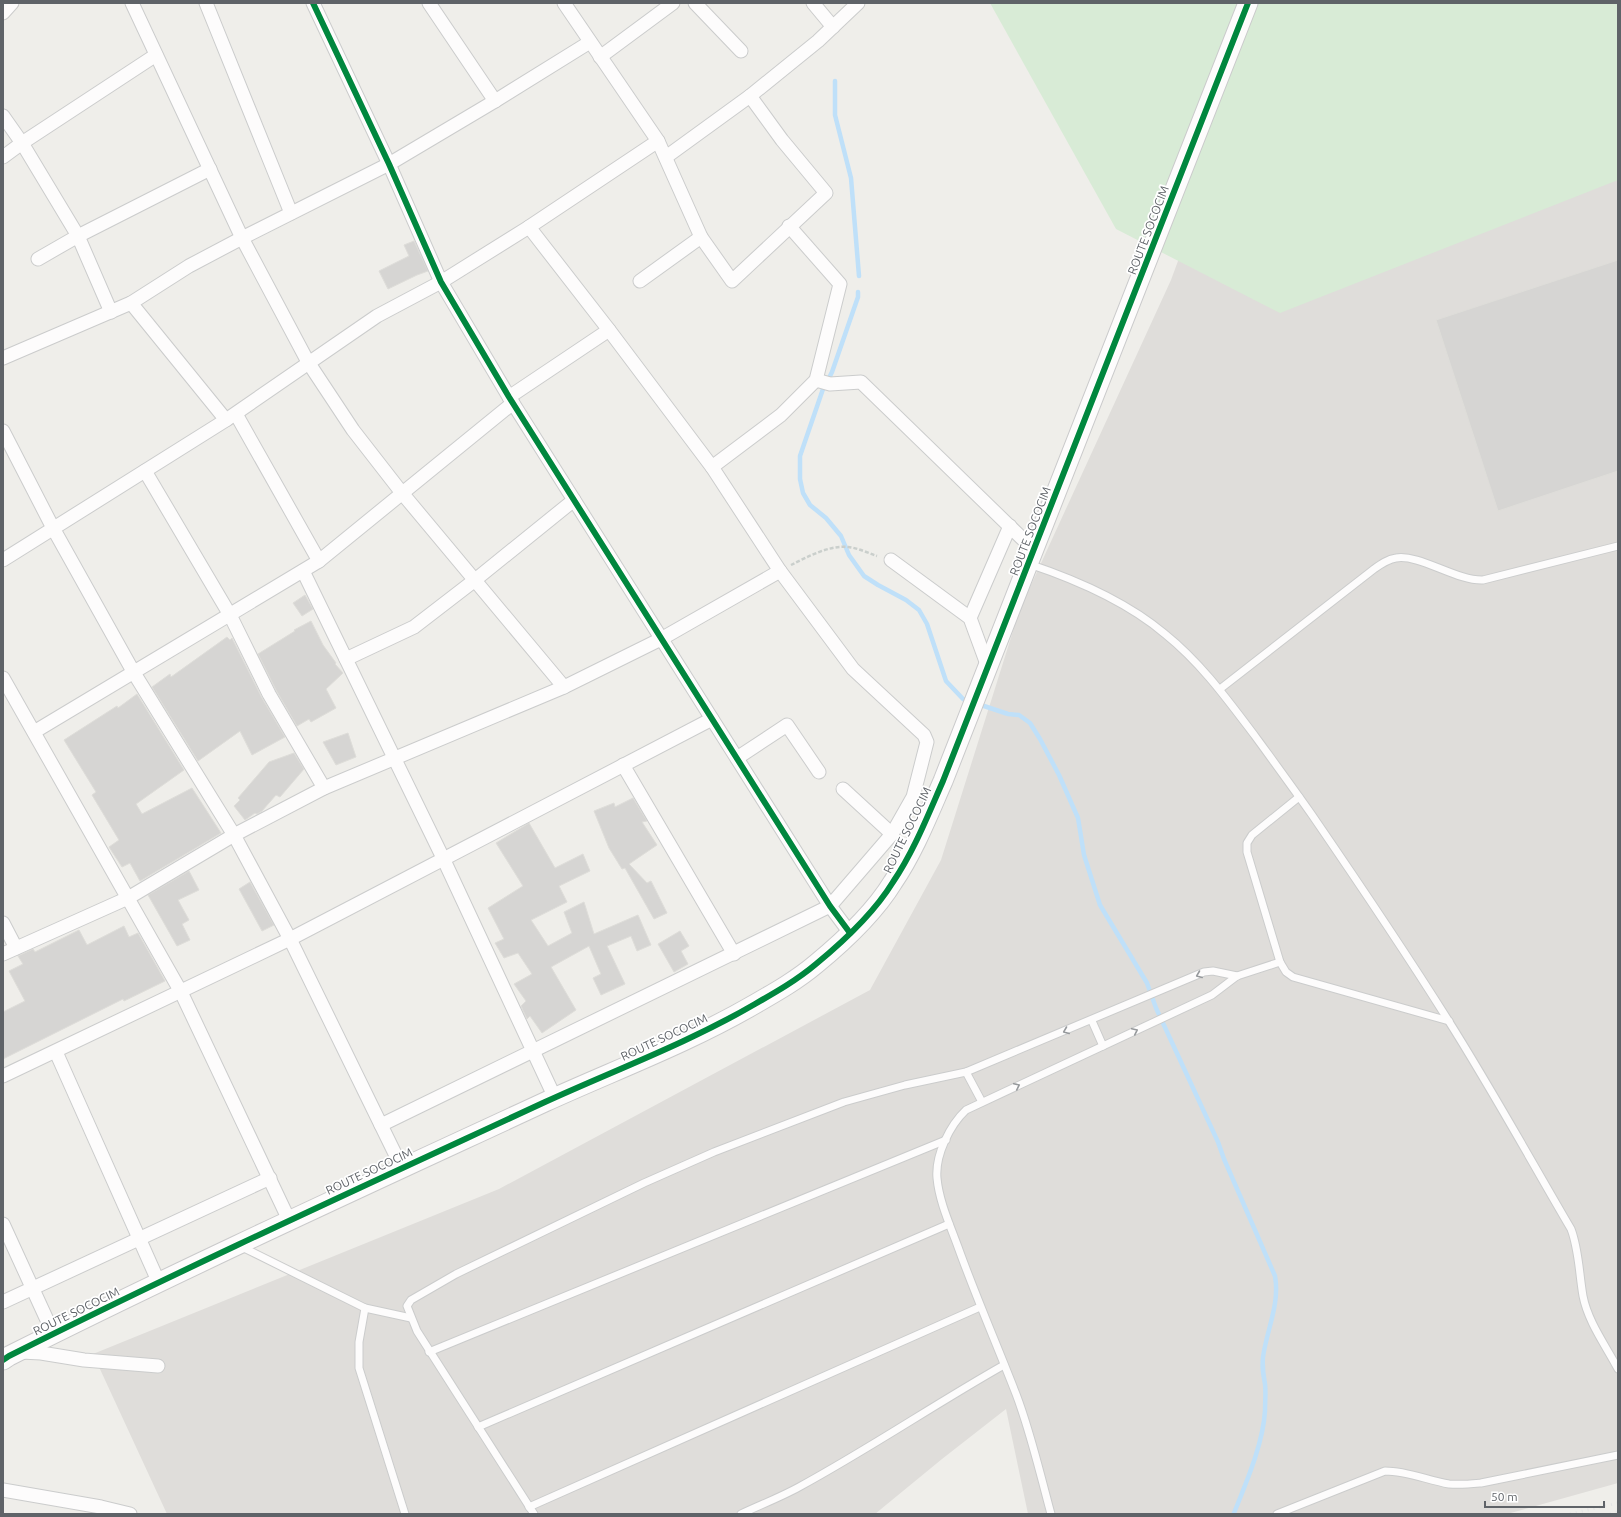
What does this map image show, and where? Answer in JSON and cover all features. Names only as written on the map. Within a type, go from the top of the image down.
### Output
[{"type":"street","points":[[3,14],[12,3]]},
{"type":"street","points":[[132,3],[242,238],[308,362],[353,430],[402,493],[564,687]]},
{"type":"street","points":[[206,3],[290,213]]},
{"type":"street","points":[[313,3],[389,164],[440,282],[511,400],[661,639],[830,906],[850,933]]},
{"type":"street","points":[[429,3],[495,101]]},
{"type":"street","points":[[564,3],[658,142],[701,237],[732,281],[826,193],[782,140],[750,96]]},
{"type":"street","points":[[695,3],[741,51]]},
{"type":"street","points":[[813,3],[833,27]]},
{"type":"street","points":[[666,157],[750,96],[818,41],[858,3]]},
{"type":"street","name":"ROUTE SOCOCIM","points":[[8,1356],[290,1220],[698,1034],[737,1014],[800,977],[835,948],[880,901],[904,865],[922,828],[970,713],[1248,3]]},
{"type":"street","points":[[600,57],[664,5]]},
{"type":"street","points":[[3,358],[132,303],[189,266],[290,213],[389,164],[590,42]]},
{"type":"street","points":[[3,157],[156,55]]},
{"type":"street","points":[[3,116],[22,143],[78,236],[111,312]]},
{"type":"street","points":[[3,560],[231,417],[308,362],[377,316],[440,282],[528,227],[658,142]]},
{"type":"street","points":[[38,259],[78,236],[210,168]]},
{"type":"street","points":[[712,467],[781,415],[816,380],[840,284],[789,226]]},
{"type":"street","points":[[381,1125],[830,906],[892,834],[913,797],[927,742],[924,735],[853,669],[780,571],[712,467],[609,330],[528,227]]},
{"type":"street","points":[[640,281],[701,237]]},
{"type":"street","points":[[132,303],[231,417],[319,561]]},
{"type":"street","points":[[34,732],[319,561],[402,493],[511,400],[609,330]]},
{"type":"street","points":[[816,380],[830,384],[861,382],[1010,526],[1032,557]]},
{"type":"street","points":[[3,431],[53,528],[134,673],[234,835],[290,939],[402,1168]]},
{"type":"street","points":[[145,471],[230,615],[269,694],[324,788]]},
{"type":"street","points":[[346,659],[414,627],[574,500]]},
{"type":"street","points":[[970,618],[1010,526]]},
{"type":"street","points":[[891,560],[970,618],[988,667]]},
{"type":"street","points":[[303,571],[443,858],[555,1098]]},
{"type":"street","points":[[3,954],[128,898],[234,835],[324,788],[564,687],[661,639],[780,571]]},
{"type":"street","points":[[3,678],[181,992],[290,1220]]},
{"type":"street","points":[[3,1076],[290,939],[712,719]]},
{"type":"street","points":[[736,758],[787,726],[819,772]]},
{"type":"street","points":[[623,765],[734,954]]},
{"type":"street","points":[[843,789],[892,834]]},
{"type":"street","points":[[3,923],[16,948]]},
{"type":"street","points":[[56,1052],[159,1283]]},
{"type":"street","points":[[3,1302],[270,1178]]},
{"type":"street","points":[[3,1224],[53,1334]]},
{"type":"street","points":[[8,1356],[40,1353],[84,1360],[158,1366]]},
{"type":"street","points":[[3,1490],[101,1507],[130,1514]]},
{"type":"lane","points":[[1220,689],[1374,569],[1395,558],[1406,557],[1468,578],[1483,580],[1618,546]]},
{"type":"lane","points":[[1032,557],[1064,576],[1087,585],[1132,610],[1164,633],[1193,659],[1220,689],[1299,797],[1376,908],[1448,1021],[1487,1084],[1571,1229],[1576,1241],[1583,1297],[1587,1309],[1618,1369]]},
{"type":"lane","points":[[1299,797],[1252,835],[1247,843],[1247,852],[1280,962],[1286,972],[1293,977],[1448,1021]]},
{"type":"lane","points":[[1051,1514],[1017,1396],[980,1307],[949,1224],[942,1200],[937,1178],[939,1160],[946,1140],[956,1119],[966,1110],[1212,995],[1237,976],[1280,962]]},
{"type":"lane","points":[[534,1514],[429,1352],[411,1318],[407,1306],[409,1302],[435,1286],[658,1176],[714,1152],[844,1102],[905,1085],[966,1072],[1092,1021],[1204,972],[1213,971],[1237,976]]},
{"type":"lane","points":[[1092,1021],[1103,1046]]},
{"type":"lane","points":[[966,1072],[982,1102]]},
{"type":"lane","points":[[429,1352],[946,1140]]},
{"type":"lane","points":[[478,1427],[949,1224]]},
{"type":"lane","points":[[238,1245],[365,1308],[411,1318]]},
{"type":"lane","points":[[529,1507],[980,1307]]},
{"type":"lane","points":[[365,1308],[359,1342],[359,1368],[405,1514]]},
{"type":"lane","points":[[741,1514],[798,1488],[903,1426],[951,1395],[1004,1365]]},
{"type":"lane","points":[[1277,1514],[1385,1471],[1397,1471],[1450,1484],[1465,1485],[1618,1455]]},
{"type":"path","points":[[780,571],[816,554],[830,549],[846,547],[891,560]]},
{"type":"shaded area","points":[[1273,3],[1618,3],[1618,1483],[1507,1514],[1028,1514],[1006,1409],[875,1514],[167,1514],[93,1354],[499,1189],[870,990],[941,860],[1020,609],[1171,280]]},
{"type":"green space","points":[[990,3],[1618,3],[1618,180],[1280,313],[1116,229]]},
{"type":"building","points":[[414,241],[428,271],[388,289],[379,271],[409,256],[404,245]]},
{"type":"building","points":[[1618,260],[1618,471],[1498,511],[1436,320]]},
{"type":"building","points":[[305,595],[313,609],[302,616],[293,603]]},
{"type":"building","points":[[311,621],[323,645],[336,663],[335,664],[343,673],[326,689],[336,708],[311,722],[309,719],[297,726],[276,690],[258,654],[295,631],[294,630]]},
{"type":"building","points":[[227,637],[230,640],[232,638],[262,698],[285,737],[252,755],[240,731],[198,761],[152,687],[170,674],[171,677]]},
{"type":"building","points":[[137,694],[184,770],[136,804],[142,814],[192,788],[221,833],[140,881],[130,863],[122,867],[109,847],[119,840],[92,795],[96,792],[64,740],[117,706],[118,708]]},
{"type":"building","points":[[348,733],[356,757],[336,765],[323,742]]},
{"type":"building","points":[[294,753],[304,769],[280,797],[276,795],[262,811],[257,814],[255,813],[245,820],[234,806],[240,800],[238,798],[269,762]]},
{"type":"building","points":[[633,798],[647,821],[642,822],[657,845],[629,864],[647,883],[651,881],[667,913],[654,919],[625,868],[622,869],[609,848],[594,811],[614,803],[615,807]]},
{"type":"building","points":[[529,823],[555,868],[583,854],[590,871],[559,886],[567,902],[531,920],[548,946],[572,933],[564,912],[584,902],[594,934],[638,915],[651,945],[637,951],[631,936],[607,946],[625,984],[601,995],[593,978],[601,974],[589,946],[551,967],[576,1010],[542,1033],[530,1016],[527,1019],[521,1006],[526,1001],[514,984],[532,974],[518,953],[504,958],[495,943],[504,939],[488,908],[523,886],[496,843]]},
{"type":"building","points":[[189,871],[199,890],[178,900],[189,920],[182,924],[190,940],[177,946],[148,895]]},
{"type":"building","points":[[250,882],[274,925],[262,931],[239,889]]},
{"type":"building","points":[[124,926],[129,937],[138,933],[165,981],[124,1001],[123,999],[3,1059],[3,1012],[25,1001],[9,971],[23,964],[18,956],[33,949],[35,952],[79,930],[87,945]]},
{"type":"building","points":[[680,931],[689,946],[681,951],[688,964],[674,972],[658,944]]},
{"type":"waterway","points":[[835,81],[835,115],[851,178],[859,276]]},
{"type":"waterway","points":[[829,378],[858,297],[858,292]]},
{"type":"waterway","points":[[823,389],[800,456],[800,479],[803,493],[810,505],[826,518],[841,536],[849,555],[864,576],[906,600],[919,610],[927,624],[946,681],[963,699],[969,701]]},
{"type":"waterway","points":[[978,704],[1008,714],[1019,715],[1030,723],[1059,775],[1078,818],[1084,855],[1100,905],[1147,983],[1156,1008],[1218,1142],[1275,1276],[1276,1297],[1263,1357],[1265,1384],[1264,1424],[1253,1463],[1234,1513]]},
{"type":"railway","points":[[1570,1514],[1618,1503]]},
{"type":"railway","points":[[1610,1514],[1618,1512]]},
{"type":"cycle path","points":[[313,3],[389,164],[441,282],[509,397],[830,906],[850,933]]},
{"type":"cycle path","points":[[3,1360],[142,1290],[545,1102],[678,1044],[730,1018],[779,990],[816,964],[868,916],[908,858],[943,781],[1248,3]]}]
